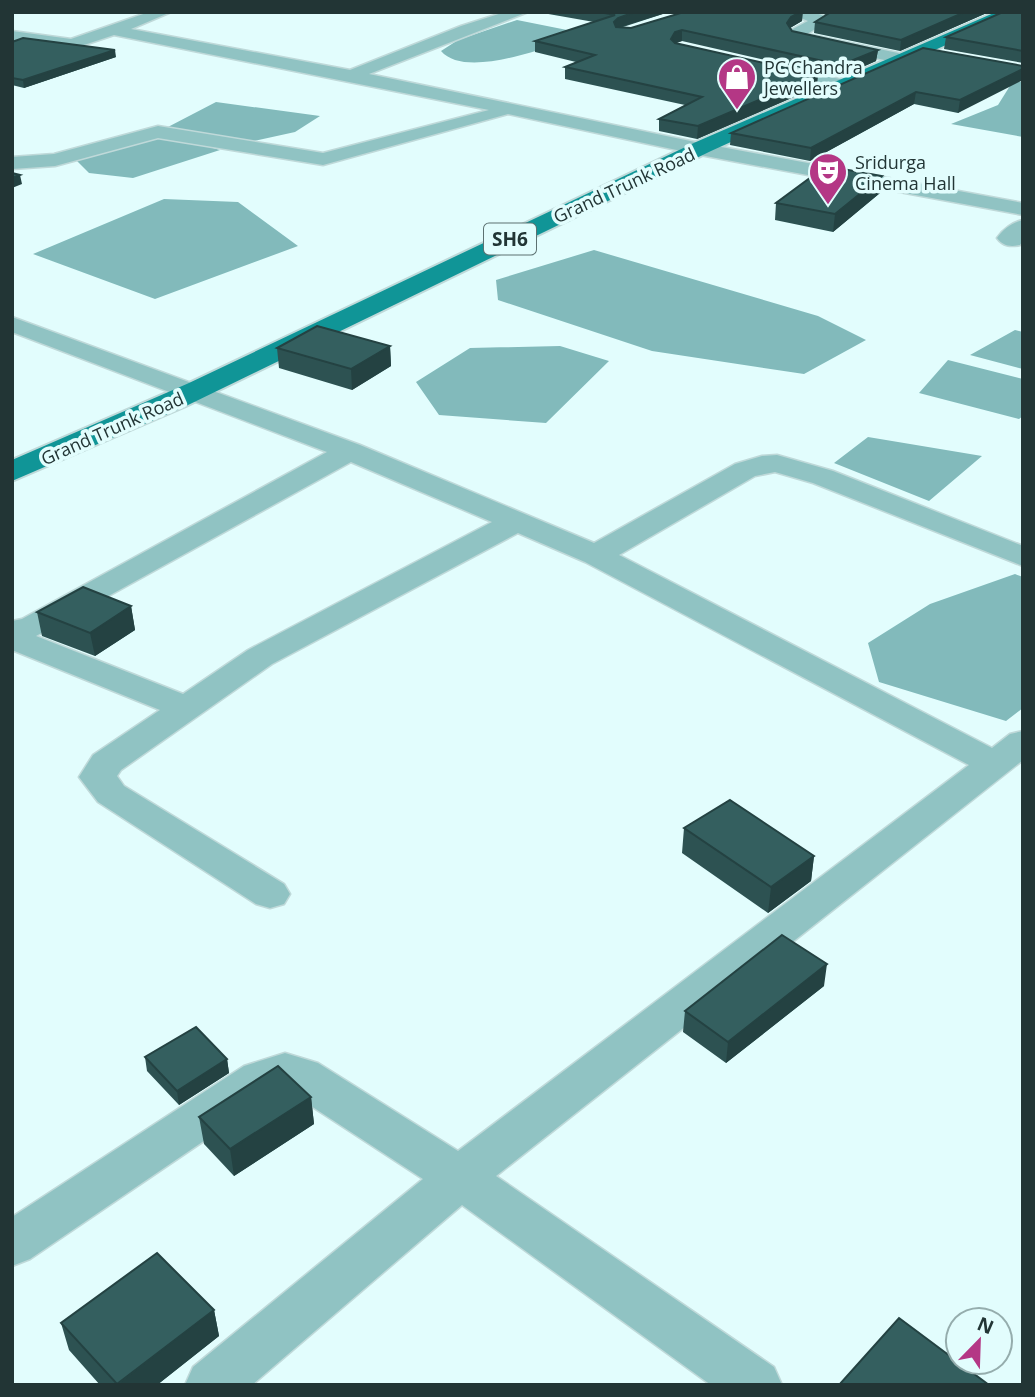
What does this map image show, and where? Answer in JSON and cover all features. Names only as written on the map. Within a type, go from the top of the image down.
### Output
[{"type":"main road","name":"Grand Trunk Road","points":[[12,472],[195,391],[700,149],[907,55],[1011,12]]},
{"type":"street","points":[[12,36],[72,44],[164,12]]},
{"type":"street","points":[[351,75],[467,29],[521,12]]},
{"type":"street","points":[[794,12],[822,20],[797,33],[799,37],[907,55],[943,56]]},
{"type":"street","points":[[114,30],[351,75],[700,149],[1023,209]]},
{"type":"street","points":[[749,64],[843,85]]},
{"type":"street","points":[[12,163],[55,159],[158,132],[323,159],[508,110]]},
{"type":"street","points":[[12,324],[350,450],[517,521],[596,555],[1009,753],[460,1177],[212,1385]]},
{"type":"street","points":[[12,631],[32,627],[350,450]]},
{"type":"street","points":[[596,555],[746,470],[762,464],[777,463],[824,477],[1023,557]]},
{"type":"street","points":[[270,894],[111,794],[98,777],[106,762],[260,657],[517,521]]},
{"type":"street","points":[[12,638],[186,708]]},
{"type":"street","points":[[12,1244],[260,1079],[285,1071],[302,1076],[460,1177],[755,1385]]},
{"type":"water","points":[[517,20],[587,34],[533,52],[490,61],[453,59],[441,51],[458,40]]},
{"type":"water","points":[[1013,81],[1023,82],[1023,137],[951,124],[998,105]]},
{"type":"water","points":[[216,102],[320,116],[295,132],[236,145],[166,128]]},
{"type":"water","points":[[161,133],[220,150],[133,178],[89,173],[73,157]]},
{"type":"water","points":[[164,199],[238,202],[298,246],[155,299],[33,254]]},
{"type":"water","points":[[594,250],[818,316],[866,340],[804,374],[652,351],[498,300],[496,280]]},
{"type":"water","points":[[1015,330],[1023,332],[1023,369],[970,355]]},
{"type":"water","points":[[560,346],[609,361],[546,423],[439,415],[416,382],[470,348]]},
{"type":"water","points":[[948,360],[1023,379],[1023,416],[1019,419],[919,393]]},
{"type":"water","points":[[868,437],[982,456],[929,501],[834,463]]},
{"type":"water","points":[[1015,574],[1023,577],[1023,708],[1006,721],[879,682],[868,643],[930,604]]},
{"type":"building","points":[[599,12],[635,12],[614,22],[616,27],[631,28],[684,12],[800,12],[787,23],[792,31],[878,50],[841,65],[682,30],[675,32],[671,39],[675,43],[818,75],[698,126],[659,119],[702,97],[565,67],[595,55],[535,41],[615,15]]},
{"type":"building","points":[[831,12],[965,12],[901,40],[815,22]]},
{"type":"building","points":[[1003,12],[1023,12],[1023,51],[946,37]]},
{"type":"building","points":[[23,38],[115,50],[23,80],[12,78],[12,42]]},
{"type":"building","points":[[923,48],[1023,66],[1023,69],[960,100],[916,92],[811,148],[731,133]]},
{"type":"building","points":[[826,166],[882,176],[835,214],[776,203]]},
{"type":"building","points":[[317,326],[390,346],[351,369],[277,348]]},
{"type":"building","points":[[83,587],[131,606],[90,633],[37,612]]},
{"type":"building","points":[[730,800],[814,856],[771,887],[684,828]]},
{"type":"building","points":[[782,935],[827,964],[728,1042],[685,1011]]},
{"type":"building","points":[[196,1027],[227,1059],[177,1091],[145,1057]]},
{"type":"building","points":[[278,1066],[311,1097],[230,1149],[199,1117]]},
{"type":"building","points":[[157,1253],[214,1310],[117,1384],[61,1323]]},
{"type":"building","points":[[899,1318],[944,1352],[944,1376],[977,1376],[989,1385],[839,1385]]},
{"type":"place","name":"PC Chandra Jewellers","points":[[737,111]]},
{"type":"place","name":"Sridurga Cinema Hall","points":[[828,206]]}]
